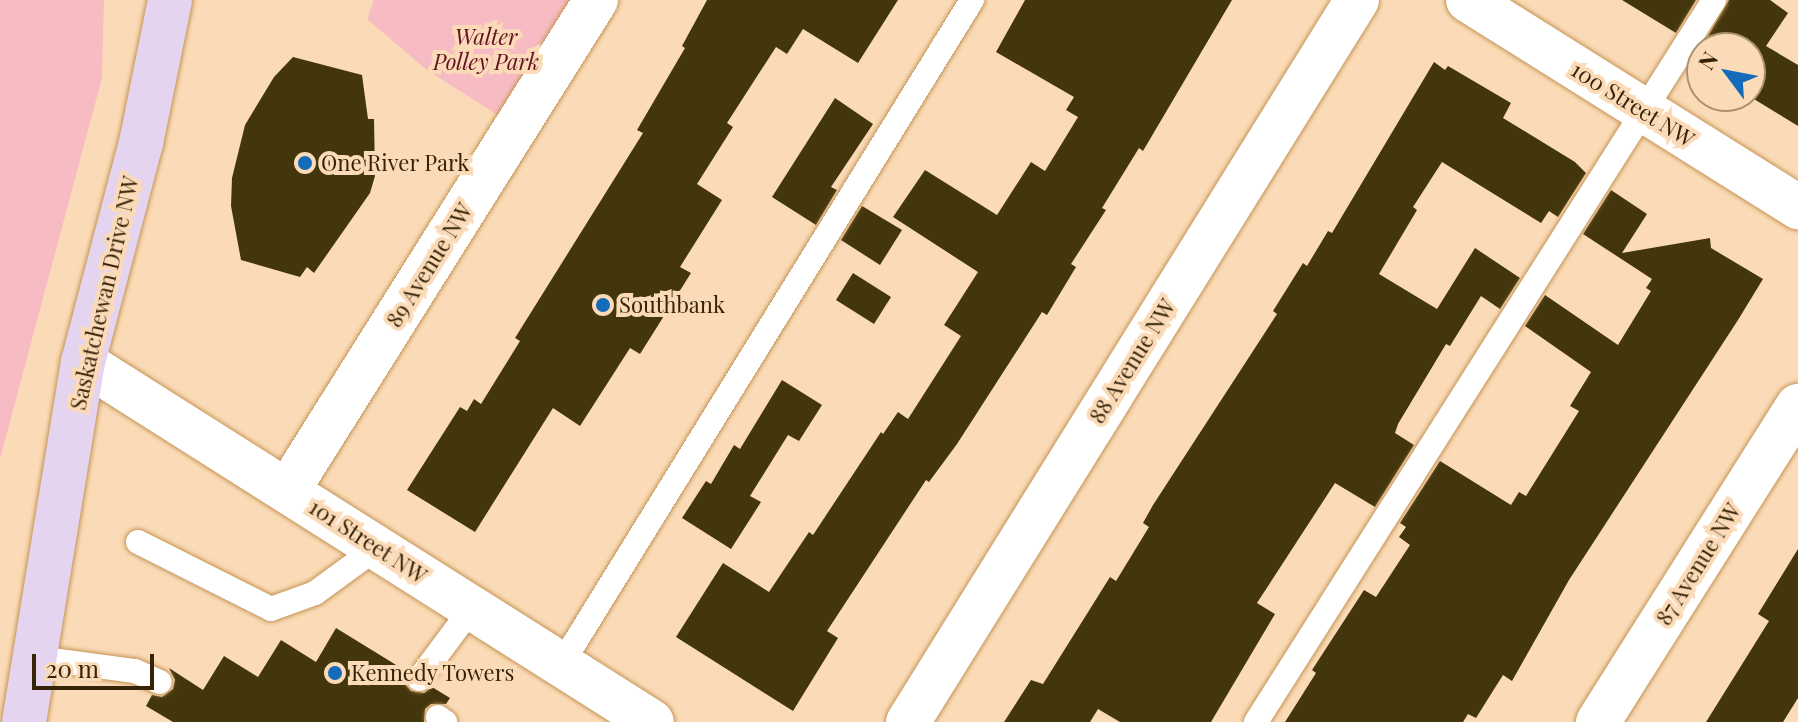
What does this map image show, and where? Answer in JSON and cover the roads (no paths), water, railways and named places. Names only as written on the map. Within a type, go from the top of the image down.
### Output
[{"type":"main road","name":"Saskatchewan Drive NW","points":[[32,696],[83,362],[141,143],[170,0]]},
{"type":"street","name":"89 Avenue NW","points":[[288,490],[596,0]]},
{"type":"street","name":"88 Avenue NW","points":[[908,722],[1357,0]]},
{"type":"street","name":"100 Street NW","points":[[1468,0],[1798,207]]},
{"type":"street","name":"101 Street NW","points":[[83,362],[652,722]]},
{"type":"street","name":"87 Avenue NW","points":[[1598,722],[1798,406]]},
{"type":"lane","points":[[561,665],[972,0]]},
{"type":"lane","points":[[1256,722],[1714,0]]},
{"type":"lane","points":[[138,542],[271,609],[315,593],[378,547]]},
{"type":"lane","points":[[419,679],[472,608]]},
{"type":"lane","points":[[32,696],[135,671],[160,682]]},
{"type":"place","name":"One River Park","points":[[305,163]]},
{"type":"place","name":"Southbank","points":[[603,305]]},
{"type":"place","name":"Kennedy Towers","points":[[335,673]]},
{"type":"park label","name":"Walter Polley Park","points":[[486,48]]}]
